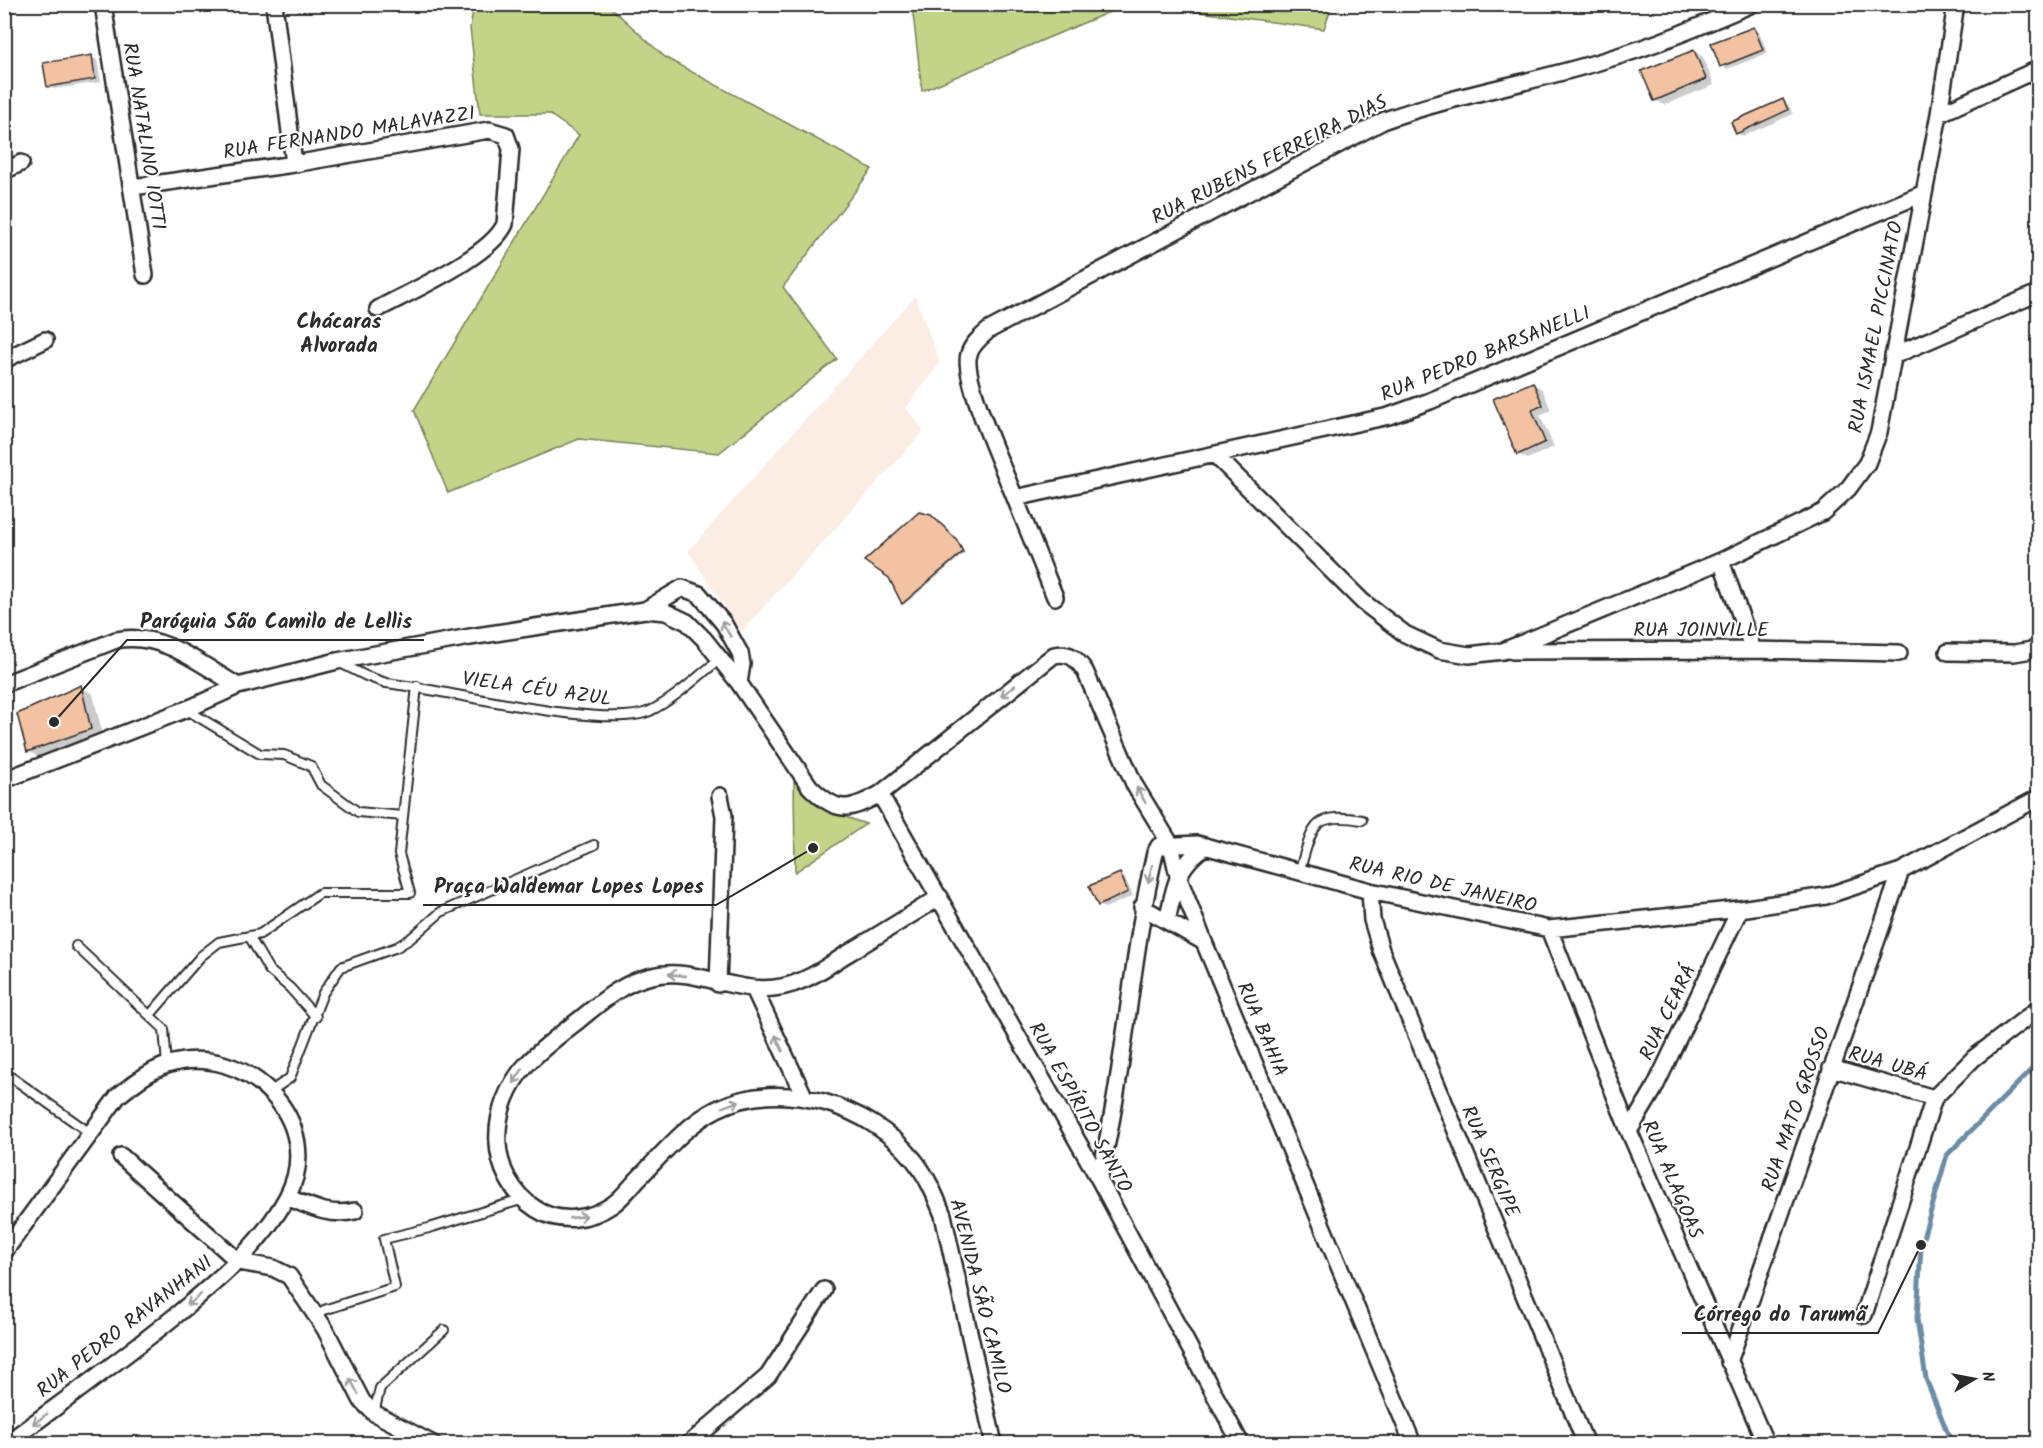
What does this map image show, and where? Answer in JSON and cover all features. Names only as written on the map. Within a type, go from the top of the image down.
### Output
[{"type":"street","name":"RUA NATALINO IOTTI","points":[[103,4],[145,275]]},
{"type":"street","name":"RUA RUBENS FERREIRA DIAS","points":[[1015,498],[969,378],[968,356],[976,341],[989,330],[1385,120],[1424,107],[1602,62],[1666,40],[1752,4]]},
{"type":"street","name":"RUA ISMAEL PICCINATO","points":[[1215,455],[1363,602],[1405,634],[1439,650],[1469,654],[1503,651],[1721,561],[1823,512],[1848,489],[1867,463],[1879,432],[1922,194],[1939,114],[1956,4]]},
{"type":"street","points":[[275,5],[294,164]]},
{"type":"street","points":[[1939,114],[2038,69]]},
{"type":"street","name":"RUA FERNANDO MALAVAZZI","points":[[133,187],[294,164],[489,130],[506,135],[511,149],[505,224],[500,235],[480,252],[378,309]]},
{"type":"street","points":[[4,171],[21,163]]},
{"type":"street","name":"RUA PEDRO BARSANELLI","points":[[1015,498],[1389,416],[1431,401],[1922,194]]},
{"type":"street","points":[[1893,356],[2038,293]]},
{"type":"street","points":[[4,360],[45,340]]},
{"type":"street","points":[[1015,498],[1055,597]]},
{"type":"street","points":[[1721,561],[1753,650]]},
{"type":"street","points":[[645,610],[682,588],[699,594],[724,624],[740,653],[742,664],[739,683]]},
{"type":"street","points":[[4,780],[186,709],[238,686],[337,662],[470,637],[645,610],[666,612],[687,621],[739,683],[810,787],[825,801],[838,808],[849,808],[880,794]]},
{"type":"street","points":[[4,684],[116,640],[134,637],[175,648],[238,686]]},
{"type":"street","points":[[1948,652],[2014,653],[2038,649]]},
{"type":"street","name":"RUA JOINVILLE","points":[[1503,651],[1753,650],[1899,653]]},
{"type":"street","name":"RUA BAHIA","points":[[880,794],[1054,655],[1066,653],[1076,658],[1085,671],[1136,786],[1171,845],[1178,876],[1204,942],[1413,1443]]},
{"type":"street","name":"RUA ESPÍRITO SANTO","points":[[880,794],[1098,1179],[1241,1443]]},
{"type":"street","points":[[718,984],[724,816],[720,795]]},
{"type":"street","name":"RUA RIO DE JANEIRO","points":[[1171,845],[1206,846],[1370,891],[1549,929],[1740,909],[1826,896],[1901,871],[2038,798]]},
{"type":"street","points":[[1098,1179],[1113,1121],[1142,907],[1155,853],[1159,846],[1171,845]]},
{"type":"street","points":[[1167,921],[1178,876],[1187,861],[1206,846]]},
{"type":"street","name":"RUA MATO GROSSO","points":[[1729,1362],[1901,871]]},
{"type":"street","name":"RUA SERGIPE","points":[[1370,891],[1371,920],[1381,950],[1586,1443]]},
{"type":"street","name":"AVENIDA SÃO CAMILO","points":[[940,897],[803,981],[755,991],[674,973],[651,976],[612,993],[525,1066],[512,1086],[497,1125],[501,1164],[507,1181],[536,1210],[563,1219],[596,1214],[613,1205],[679,1136],[716,1109],[744,1099],[804,1096],[855,1114],[885,1133],[913,1158],[931,1185],[943,1215],[994,1443]]},
{"type":"street","points":[[1142,907],[1204,942]]},
{"type":"street","name":"RUA CEARÁ","points":[[1629,1131],[1653,1091],[1740,909]]},
{"type":"street","name":"RUA ALAGOAS","points":[[1549,929],[1629,1131],[1766,1443]]},
{"type":"street","points":[[755,991],[804,1096]]},
{"type":"street","points":[[1864,1315],[1934,1098],[1974,1058],[2038,1009]]},
{"type":"street","points":[[4,1252],[117,1096],[140,1079],[167,1065],[191,1061],[216,1063],[241,1069],[271,1091]]},
{"type":"street","name":"RUA UBÁ","points":[[1832,1068],[1934,1098]]},
{"type":"street","name":"RUA PEDRO RAVANHANI","points":[[6,1443],[140,1345],[239,1262],[256,1244],[287,1197],[297,1176],[299,1154],[291,1125],[271,1091]]},
{"type":"street","points":[[121,1156],[239,1262],[273,1268],[289,1276],[325,1329],[362,1401],[374,1413],[434,1443]]},
{"type":"street","points":[[287,1197],[316,1210],[338,1215],[355,1210]]},
{"type":"street","points":[[689,1443],[768,1376],[825,1290]]},
{"type":"lane","name":"VIELA CÉU AZUL","points":[[337,662],[366,676],[386,682],[565,712],[633,716],[661,704],[720,659]]},
{"type":"lane","points":[[150,1015],[201,956],[219,942],[260,934],[320,893],[410,893],[399,854],[417,686]]},
{"type":"lane","points":[[186,709],[260,754],[284,755],[311,766],[321,785],[358,812],[404,816]]},
{"type":"lane","points":[[1299,872],[1316,825],[1325,818],[1343,817],[1362,820]]},
{"type":"lane","points":[[271,1091],[290,1078],[316,1017],[323,993],[341,967],[397,947],[441,912],[594,845]]},
{"type":"lane","points":[[249,936],[269,970],[290,988],[316,1017]]},
{"type":"lane","points":[[76,946],[164,1029],[167,1065]]},
{"type":"lane","points":[[4,1072],[90,1133]]},
{"type":"lane","points":[[324,1310],[395,1287],[384,1239],[524,1199]]},
{"type":"lane","points":[[374,1413],[380,1388],[444,1330]]},
{"type":"shaded area","points":[[915,296],[940,363],[906,408],[924,431],[741,632],[688,551]]},
{"type":"green space","points":[[912,4],[1126,5],[922,91]]},
{"type":"green space","points":[[1332,4],[1324,29],[1148,5]]},
{"type":"green space","points":[[474,5],[608,5],[666,58],[872,169],[783,287],[837,359],[719,453],[579,439],[448,493],[414,410],[579,135],[549,114],[480,114],[470,28]]},
{"type":"green space","points":[[794,779],[828,811],[866,824],[795,872]]},
{"type":"building","points":[[1754,27],[1763,50],[1720,67],[1711,43]]},
{"type":"building","points":[[1694,50],[1706,79],[1654,101],[1641,71]]},
{"type":"building","points":[[92,55],[95,79],[47,87],[43,63]]},
{"type":"building","points":[[1783,99],[1788,110],[1736,134],[1731,122]]},
{"type":"building","points":[[1533,382],[1543,405],[1532,410],[1545,442],[1517,455],[1493,399]]},
{"type":"building","points":[[919,512],[931,515],[942,525],[957,540],[963,552],[902,604],[889,578],[864,561]]},
{"type":"building","points":[[81,685],[91,729],[27,752],[17,714]]},
{"type":"building","points":[[1120,873],[1128,892],[1098,906],[1089,886]]},
{"type":"waterway","points":[[1952,1444],[1926,1379],[1917,1319],[1921,1245],[1947,1155],[2038,1063]]},
{"type":"place","name":"Paróquia São Camilo de Lellis","points":[[54,722]]},
{"type":"place","name":"Praça Waldemar Lopes Lopes","points":[[813,848]]},
{"type":"place","name":"Córrego do Tarumã","points":[[1921,1245]]},
{"type":"district","name":"Chácaras Alvorada","points":[[339,333]]}]
